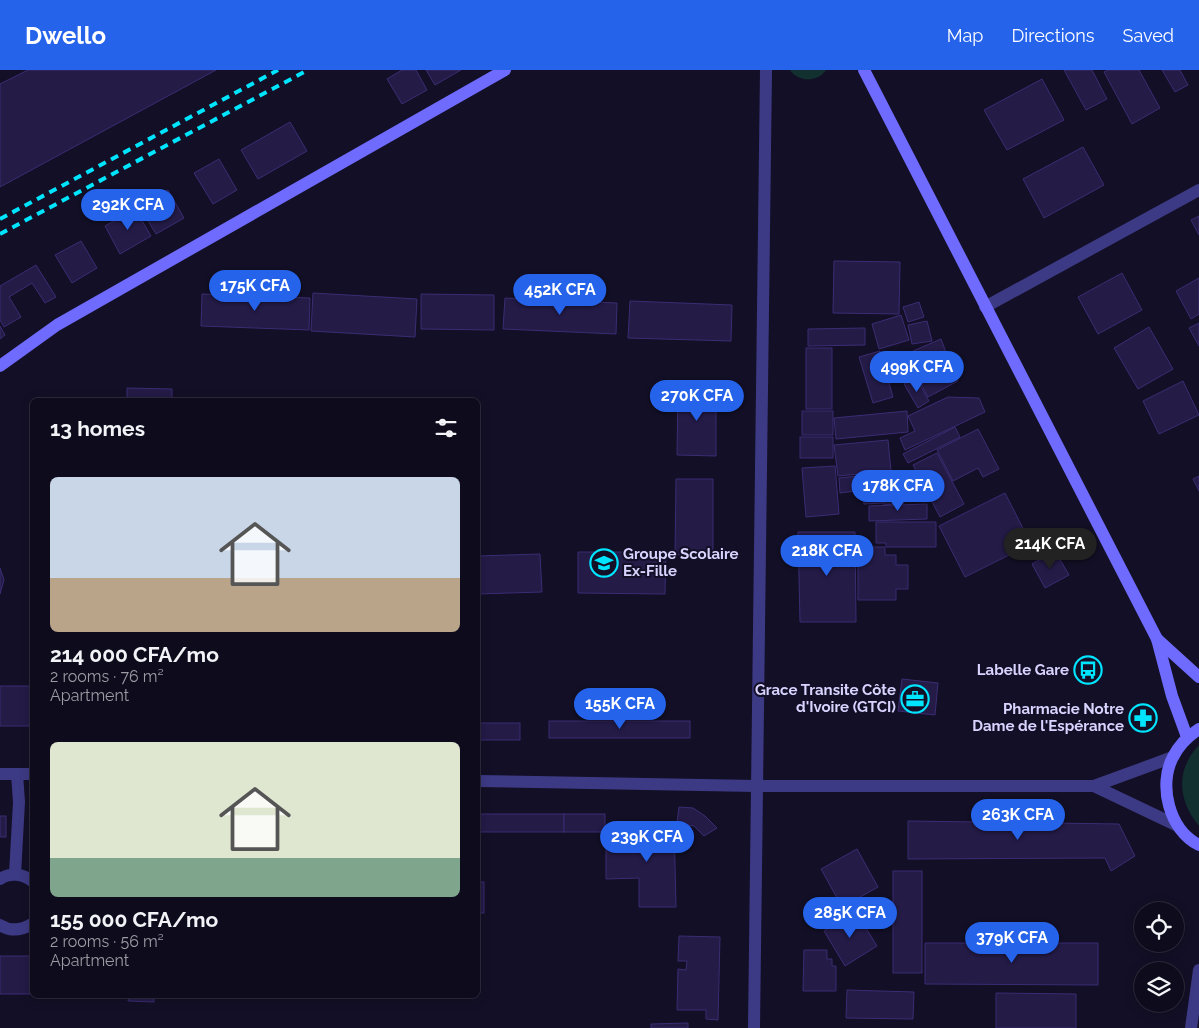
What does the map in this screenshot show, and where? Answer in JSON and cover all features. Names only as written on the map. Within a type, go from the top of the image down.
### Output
[{"type":"main road","points":[[0,366],[58,325],[505,70]]},
{"type":"main road","points":[[864,70],[1157,639],[1172,696],[1187,737]]},
{"type":"main road","points":[[1157,639],[1199,676]]},
{"type":"main road","points":[[1199,729],[1187,737],[1172,758],[1166,781],[1168,805],[1178,826],[1199,845]]},
{"type":"street","points":[[754,1028],[766,70]]},
{"type":"street","points":[[985,307],[1199,190]]},
{"type":"street","points":[[480,781],[756,786],[1094,786],[1172,758]]},
{"type":"street","points":[[0,774],[30,774]]},
{"type":"street","points":[[15,874],[19,802],[17,774]]},
{"type":"street","points":[[1094,786],[1178,826]]},
{"type":"street","points":[[0,879],[15,874],[26,876],[30,879]]},
{"type":"street","points":[[0,925],[15,930],[30,925]]},
{"type":"street","points":[[1191,1028],[1199,970]]},
{"type":"green space","points":[[790,70],[826,70],[823,74],[813,79],[803,79]]},
{"type":"green space","points":[[1199,745],[1199,826],[1187,806],[1182,786],[1186,765]]},
{"type":"building","points":[[28,70],[216,70],[0,187],[0,84]]},
{"type":"building","points":[[402,70],[416,70],[427,90],[402,104],[387,79]]},
{"type":"building","points":[[426,70],[461,70],[435,85]]},
{"type":"building","points":[[1064,70],[1092,70],[1107,99],[1086,110]]},
{"type":"building","points":[[1108,70],[1139,70],[1160,108],[1132,124],[1104,72]]},
{"type":"building","points":[[1162,70],[1180,70],[1188,85],[1175,92]]},
{"type":"building","points":[[1042,79],[1064,120],[1007,150],[984,110]]},
{"type":"building","points":[[290,122],[307,151],[258,179],[241,150]]},
{"type":"building","points":[[1083,147],[1104,185],[1044,218],[1023,179]]},
{"type":"building","points":[[219,159],[237,190],[213,204],[194,173]]},
{"type":"building","points":[[168,190],[184,218],[156,234],[139,206]]},
{"type":"building","points":[[135,209],[151,236],[120,254],[105,226]]},
{"type":"building","points":[[1199,216],[1199,235],[1191,220]]},
{"type":"building","points":[[81,241],[97,268],[72,283],[55,255]]},
{"type":"building","points":[[834,261],[900,262],[899,314],[833,313]]},
{"type":"building","points":[[36,265],[56,297],[45,303],[32,283],[9,297],[21,317],[4,327],[0,320],[0,286]]},
{"type":"building","points":[[1122,273],[1142,310],[1098,334],[1078,297]]},
{"type":"building","points":[[1199,278],[1199,314],[1191,319],[1176,291]]},
{"type":"building","points":[[313,293],[417,299],[415,337],[311,331]]},
{"type":"building","points":[[202,294],[310,298],[309,330],[201,326]]},
{"type":"building","points":[[421,294],[494,295],[494,330],[421,329]]},
{"type":"building","points":[[505,298],[617,303],[616,334],[503,329]]},
{"type":"building","points":[[630,301],[732,305],[731,341],[628,338]]},
{"type":"building","points":[[919,302],[924,317],[908,322],[903,307]]},
{"type":"building","points":[[901,315],[909,340],[879,349],[872,324]]},
{"type":"building","points":[[927,321],[932,341],[912,344],[908,325]]},
{"type":"building","points":[[1199,323],[1199,346],[1189,328]]},
{"type":"building","points":[[0,326],[5,335],[0,339]]},
{"type":"building","points":[[1149,327],[1173,369],[1138,389],[1114,348]]},
{"type":"building","points":[[865,328],[865,345],[808,346],[808,329]]},
{"type":"building","points":[[941,339],[947,355],[919,366],[913,351]]},
{"type":"building","points":[[806,348],[832,348],[832,409],[806,409]]},
{"type":"building","points":[[880,351],[893,397],[873,403],[859,357]]},
{"type":"building","points":[[912,354],[915,372],[897,375],[894,357]]},
{"type":"building","points":[[946,358],[958,381],[928,397],[916,374]]},
{"type":"building","points":[[916,378],[929,401],[918,408],[904,384]]},
{"type":"building","points":[[1183,381],[1199,415],[1159,434],[1143,401]]},
{"type":"building","points":[[127,388],[172,389],[172,398],[127,398]]},
{"type":"building","points":[[678,389],[716,389],[716,456],[677,455]]},
{"type":"building","points":[[948,397],[979,398],[985,412],[905,450],[900,438],[915,431],[908,416]]},
{"type":"building","points":[[802,411],[833,411],[833,435],[802,435]]},
{"type":"building","points":[[907,411],[908,432],[836,439],[834,418]]},
{"type":"building","points":[[955,427],[960,437],[908,463],[903,454]]},
{"type":"building","points":[[978,429],[999,469],[983,477],[978,468],[953,481],[937,450]]},
{"type":"building","points":[[800,437],[833,437],[833,458],[800,458]]},
{"type":"building","points":[[888,440],[891,471],[838,476],[834,445]]},
{"type":"building","points":[[937,453],[964,504],[940,517],[913,465]]},
{"type":"building","points":[[835,466],[839,514],[806,517],[802,468]]},
{"type":"building","points":[[902,472],[904,503],[884,505],[882,473]]},
{"type":"building","points":[[880,474],[883,503],[864,504],[863,490],[840,493],[839,478]]},
{"type":"building","points":[[1199,476],[1199,491],[1193,479]]},
{"type":"building","points":[[676,479],[713,479],[713,555],[675,555]]},
{"type":"building","points":[[1005,493],[1031,544],[965,577],[939,526]]},
{"type":"building","points":[[927,504],[927,519],[869,521],[869,506]]},
{"type":"building","points":[[876,522],[936,522],[936,547],[886,547],[886,543],[876,543]]},
{"type":"building","points":[[798,532],[855,532],[856,622],[800,622]]},
{"type":"building","points":[[858,547],[885,547],[885,555],[896,555],[896,565],[908,565],[908,589],[896,589],[896,600],[858,600]]},
{"type":"building","points":[[1055,551],[1069,575],[1045,588],[1032,564]]},
{"type":"building","points":[[578,552],[666,552],[665,594],[578,593]]},
{"type":"building","points":[[540,554],[542,592],[480,594],[480,556]]},
{"type":"building","points":[[0,568],[4,580],[0,594]]},
{"type":"building","points":[[902,679],[938,683],[935,715],[898,711]]},
{"type":"building","points":[[0,686],[30,686],[30,726],[0,726]]},
{"type":"building","points":[[549,721],[690,721],[690,738],[549,738]]},
{"type":"building","points":[[480,723],[520,723],[520,740],[480,740]]},
{"type":"building","points":[[679,807],[693,808],[705,816],[717,828],[704,836],[694,826],[677,823]]},
{"type":"building","points":[[480,814],[564,814],[564,832],[480,832]]},
{"type":"building","points":[[564,814],[605,814],[605,832],[564,832]]},
{"type":"building","points":[[0,816],[6,816],[6,837],[0,837]]},
{"type":"building","points":[[908,821],[1119,824],[1135,856],[1111,871],[1105,858],[908,859]]},
{"type":"building","points":[[674,822],[676,907],[639,907],[639,878],[606,879],[606,839],[639,838],[638,823]]},
{"type":"building","points":[[857,849],[878,887],[842,907],[821,869]]},
{"type":"building","points":[[893,871],[922,871],[922,973],[893,973]]},
{"type":"building","points":[[480,882],[484,882],[484,913],[480,913]]},
{"type":"building","points":[[856,912],[877,946],[845,966],[824,931]]},
{"type":"building","points":[[679,936],[720,937],[718,1020],[706,1019],[706,1010],[677,1010],[678,969],[686,970],[687,961],[678,961]]},
{"type":"building","points":[[925,943],[1098,943],[1098,985],[925,984]]},
{"type":"building","points":[[804,950],[827,950],[827,959],[832,959],[832,966],[836,966],[836,991],[803,991]]},
{"type":"building","points":[[0,956],[30,956],[30,994],[0,994]]},
{"type":"building","points":[[847,990],[914,992],[913,1019],[846,1018]]},
{"type":"building","points":[[996,993],[1076,994],[1076,1028],[996,1028]]},
{"type":"building","points":[[128,998],[154,998],[154,1002],[128,1001]]},
{"type":"building","points":[[688,1023],[688,1028],[651,1028],[651,1024]]},
{"type":"railway","points":[[0,219],[278,70]]},
{"type":"railway","points":[[0,234],[308,70]]},
{"type":"place","name":"Groupe Scolaire Ex-Fille","points":[[604,563]]},
{"type":"place","name":"Labelle Gare","points":[[1088,670]]},
{"type":"place","name":"Grace Transite Côte d'Ivoire (GTCI)","points":[[915,699]]},
{"type":"place","name":"Pharmacie Notre Dame de l'Espérance","points":[[1143,718]]}]
